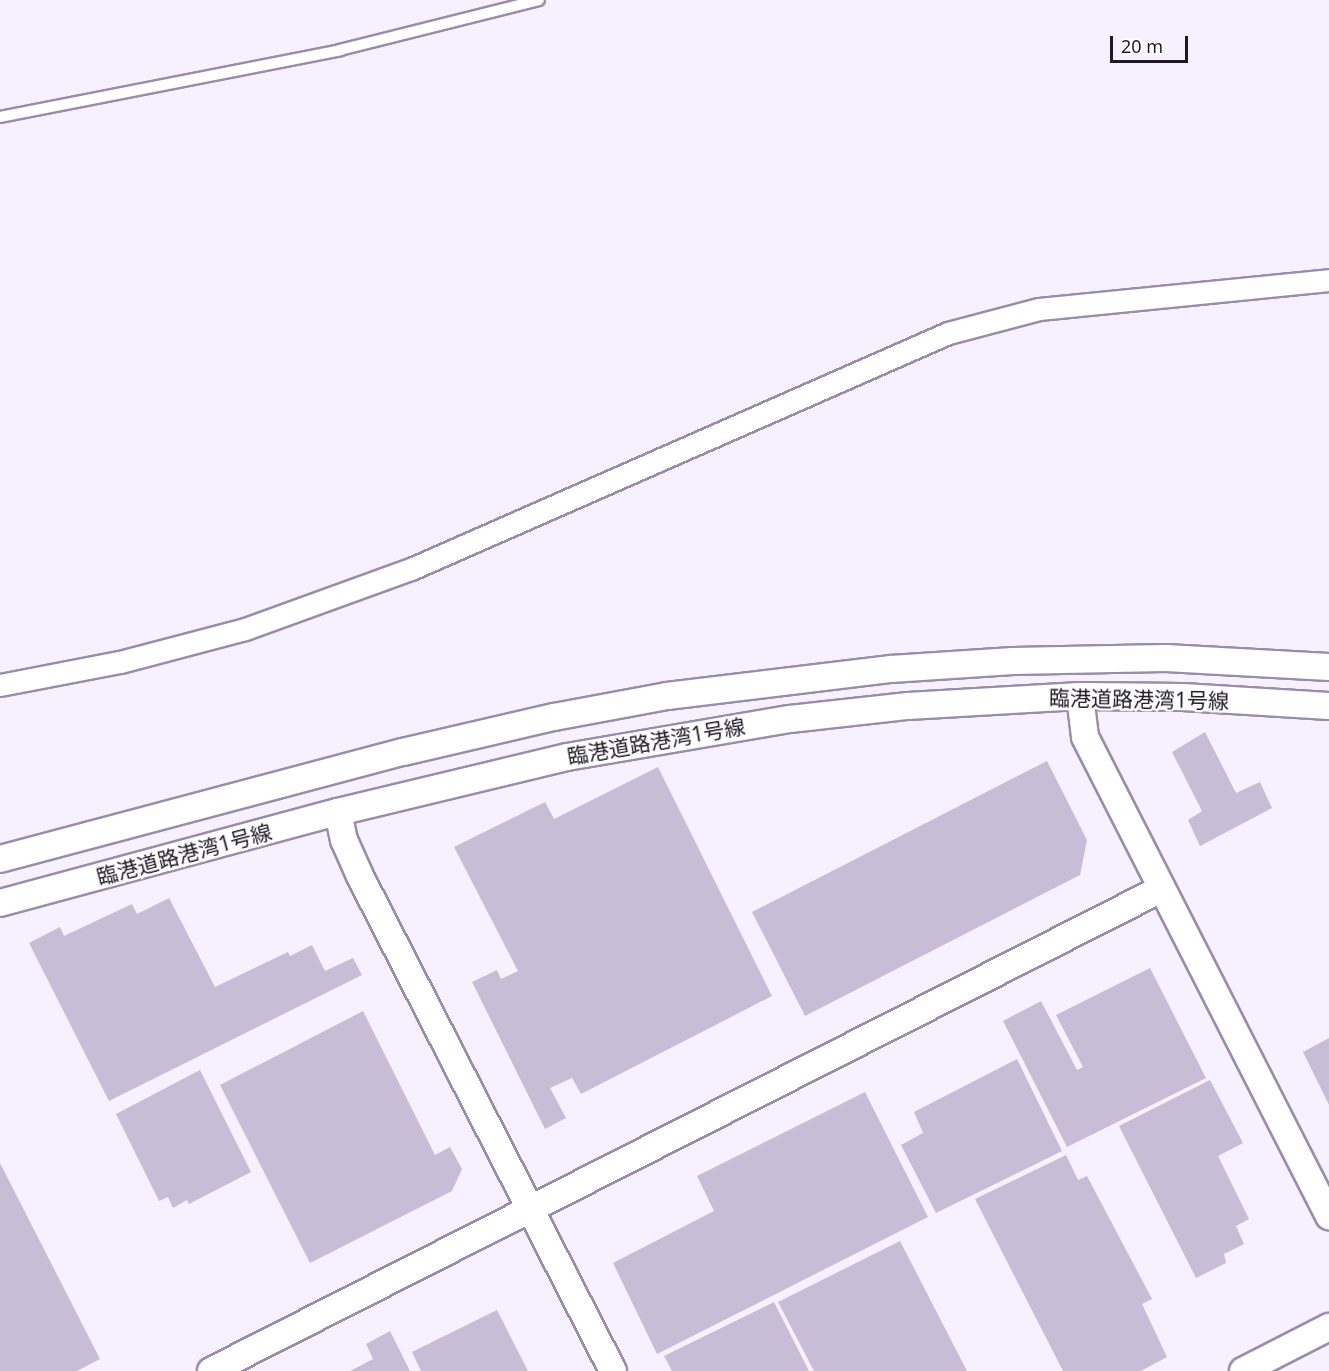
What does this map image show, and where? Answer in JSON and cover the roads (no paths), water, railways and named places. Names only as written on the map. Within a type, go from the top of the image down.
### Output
[{"type":"street","points":[[0,685],[120,662],[245,629],[411,568],[948,333],[1039,309],[1329,280]]},
{"type":"street","name":"臨港道路港湾1号線","points":[[0,859],[403,752],[554,717],[667,696],[891,669],[1013,661],[1166,658],[1329,667]]},
{"type":"street","points":[[1080,696],[1085,737],[1329,1216]]},
{"type":"street","name":"臨港道路港湾1号線","points":[[0,903],[338,812],[567,756],[790,719],[908,706],[1080,696],[1183,697],[1329,706]]},
{"type":"street","points":[[338,812],[344,840],[360,876],[613,1371]]},
{"type":"street","points":[[211,1371],[1161,889]]},
{"type":"street","points":[[1243,1371],[1329,1327]]},
{"type":"lane","points":[[0,117],[340,51],[539,0]]}]
